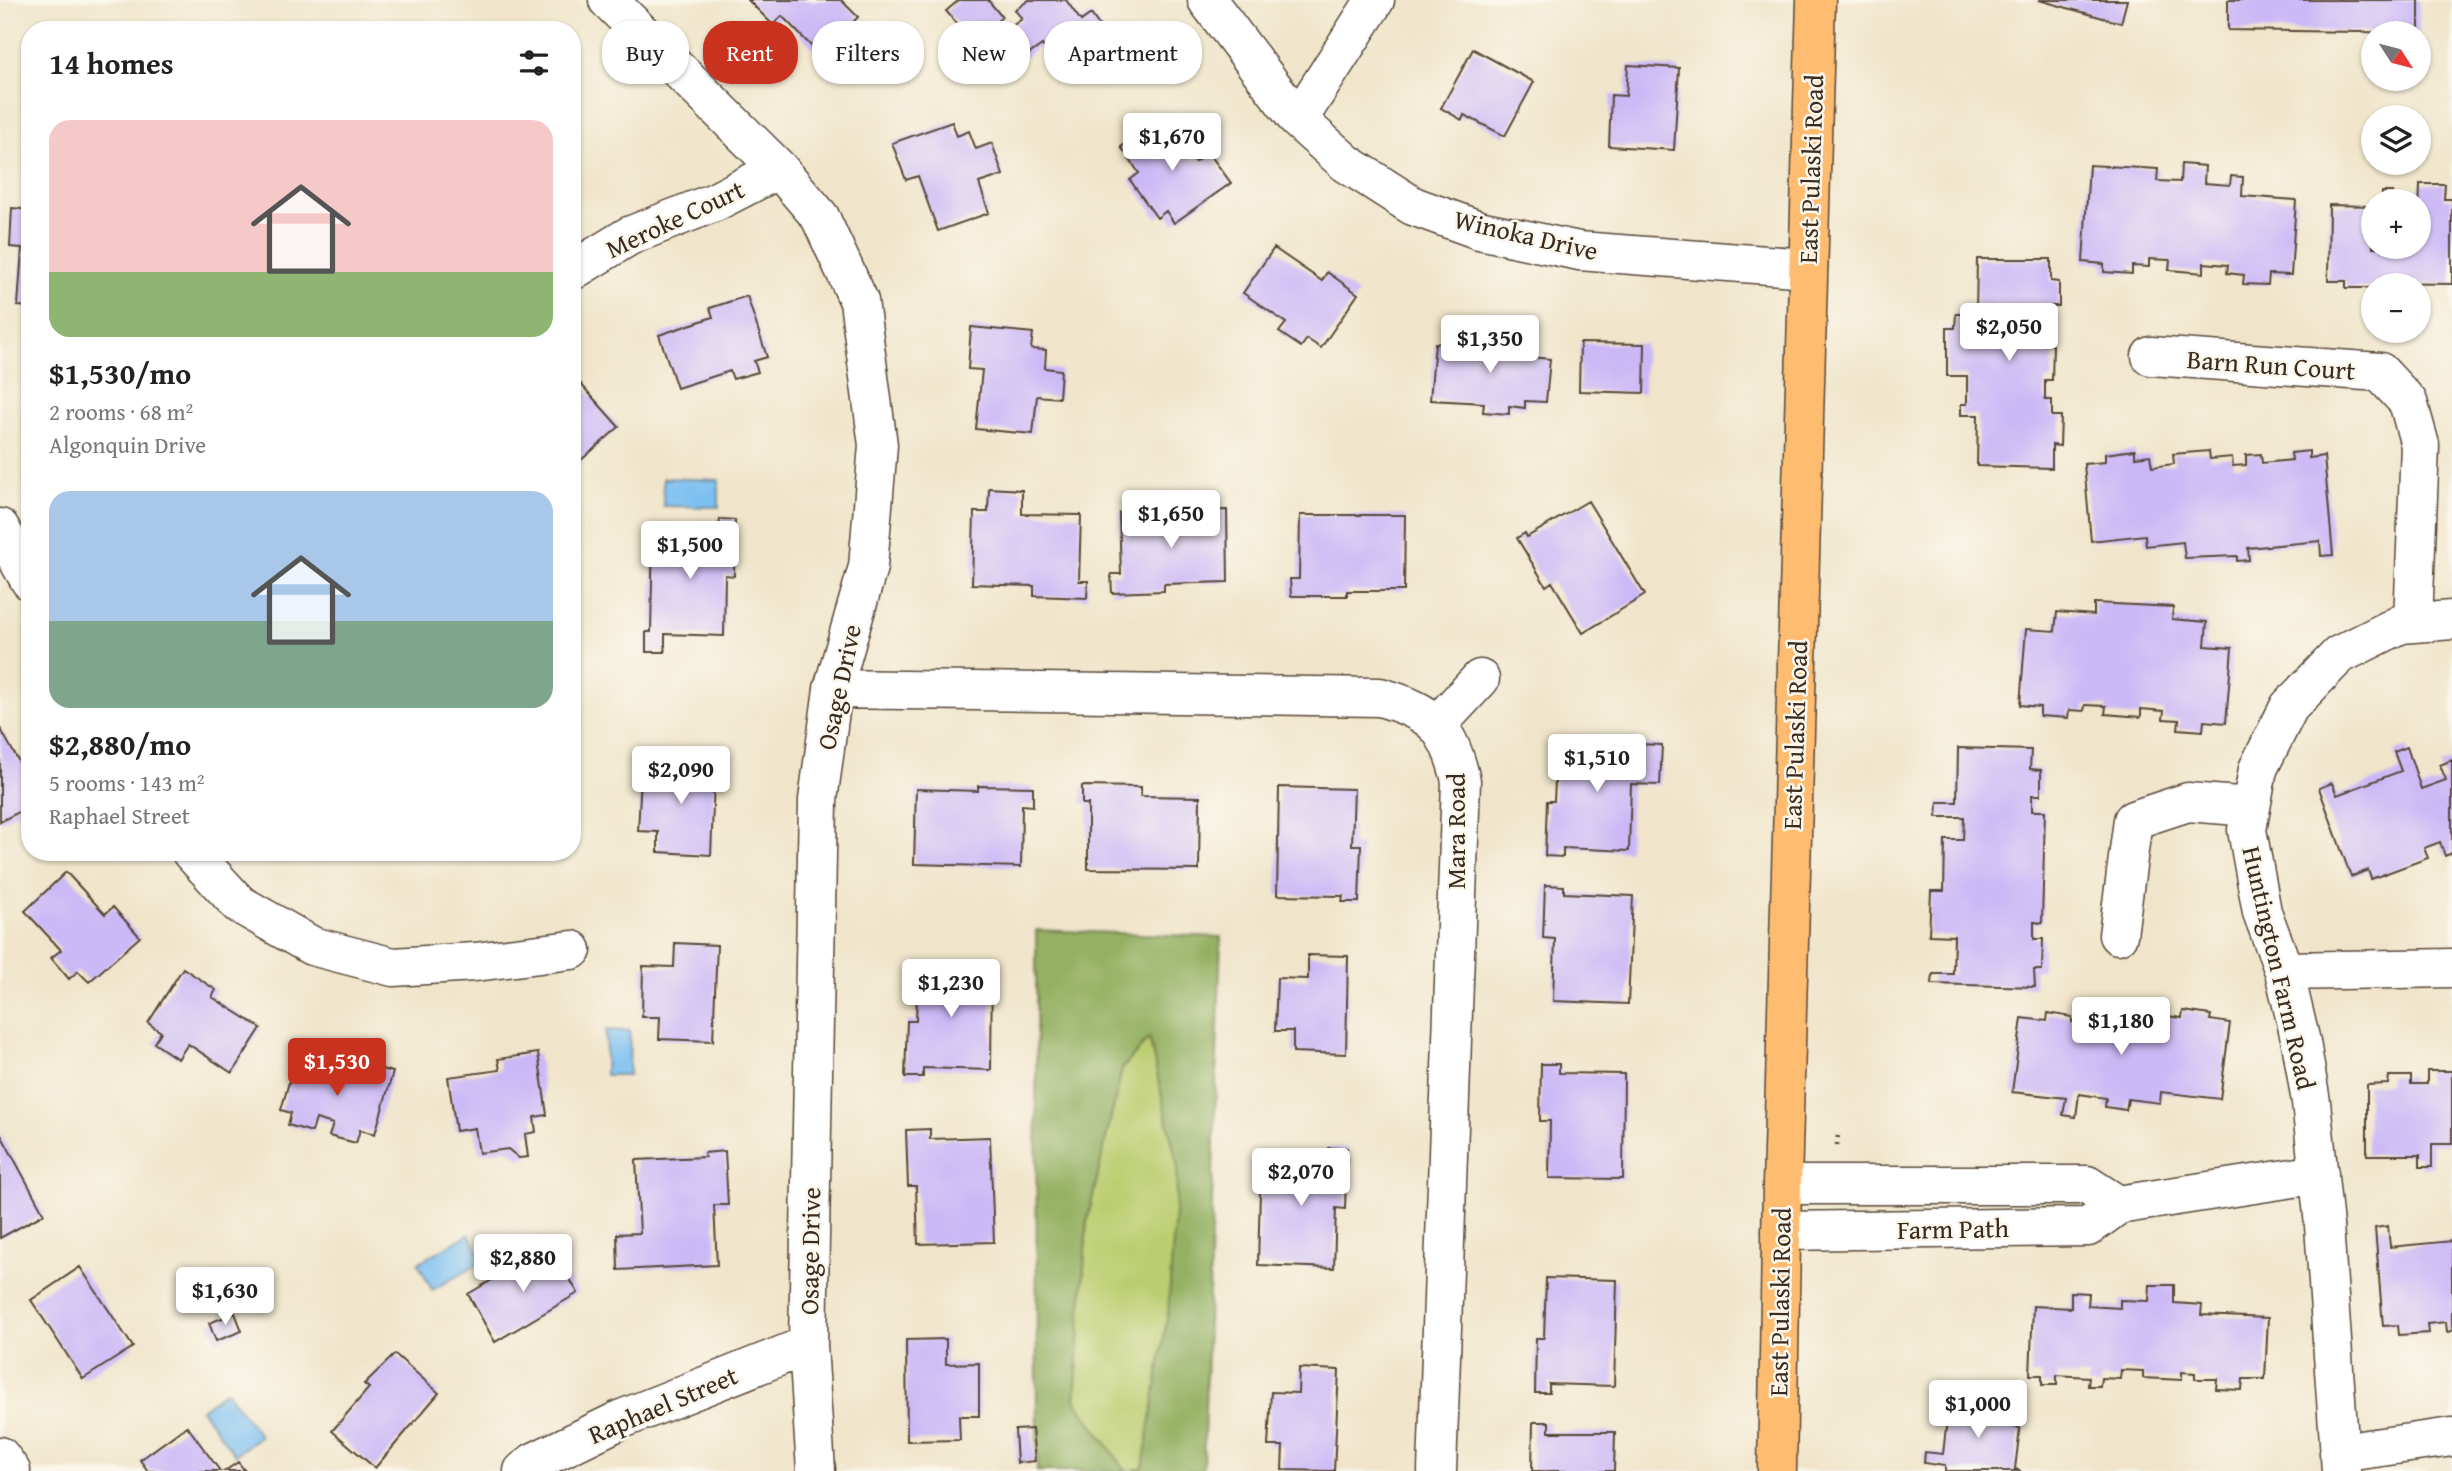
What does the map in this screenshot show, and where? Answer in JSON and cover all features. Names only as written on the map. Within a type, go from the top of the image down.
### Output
[{"type":"main road","name":"East Pulaski Road","points":[[1777,1471],[1782,1185],[1816,0]]},
{"type":"street","name":"Osage Drive","points":[[608,0],[779,169],[820,217],[859,301],[878,445],[868,567],[833,689],[818,800],[808,1345],[816,1471]]},
{"type":"street","name":"Winoka Drive","points":[[1207,0],[1298,120],[1346,163],[1413,206],[1479,230],[1579,251],[1808,268]]},
{"type":"street","points":[[1298,120],[1375,0]]},
{"type":"street","name":"Meroke Court","points":[[581,265],[629,236],[715,202],[779,169]]},
{"type":"street","name":"Barn Run Court","points":[[2151,356],[2380,372],[2408,402],[2420,445],[2413,623]]},
{"type":"street","points":[[0,528],[21,565]]},
{"type":"street","name":"Huntington Farm Road","points":[[2340,1462],[2319,1174],[2301,1042],[2284,971],[2262,912],[2247,830],[2258,769],[2290,707],[2339,655],[2401,624],[2452,620]]},
{"type":"street","points":[[1438,723],[1480,679]]},
{"type":"street","name":"Mara Road","points":[[833,689],[1380,697],[1410,705],[1438,723],[1454,750],[1461,781],[1437,1471]]},
{"type":"street","points":[[2118,935],[2133,820],[2188,802],[2251,807]]},
{"type":"street","points":[[199,861],[239,904],[312,946],[393,967],[475,962],[572,950]]},
{"type":"street","points":[[2284,971],[2452,968]]},
{"type":"street","name":"Farm Path","points":[[1781,1231],[2088,1227],[2118,1205],[2319,1174]]},
{"type":"street","name":"Farm Path","points":[[1782,1185],[2087,1185],[2118,1205]]},
{"type":"street","name":"Raphael Street","points":[[523,1471],[534,1462],[622,1419],[808,1345]]},
{"type":"street","points":[[2340,1462],[2452,1437]]},
{"type":"street","points":[[0,1456],[11,1471]]},
{"type":"green space","points":[[1036,930],[1221,937],[1203,1471],[1134,1471],[1143,1468],[1168,1312],[1178,1168],[1149,1038],[1122,1069],[1087,1222],[1075,1400],[1126,1471],[1037,1471]]},
{"type":"green space","points":[[1149,1037],[1178,1168],[1169,1312],[1143,1468],[1126,1471],[1075,1400],[1087,1222],[1122,1069]]},
{"type":"water","points":[[663,478],[719,480],[719,507],[663,506]]},
{"type":"water","points":[[606,1030],[630,1031],[629,1075],[605,1075]]},
{"type":"water","points":[[469,1234],[484,1261],[432,1290],[418,1263]]},
{"type":"water","points":[[226,1391],[260,1436],[235,1455],[201,1409]]},
{"type":"building","points":[[748,0],[841,0],[858,17],[854,21],[812,21],[812,47],[798,32],[798,21],[787,21],[782,16],[777,21],[769,21]]},
{"type":"building","points":[[959,0],[988,0],[1002,17],[997,21],[955,21],[946,11]]},
{"type":"building","points":[[1029,0],[1066,0],[1081,21],[1044,21],[1044,48],[1042,45],[1030,53],[1030,21],[1019,21],[1022,19],[1015,10]]},
{"type":"building","points":[[2039,0],[2127,0],[2121,23]]},
{"type":"building","points":[[2228,0],[2419,0],[2419,21],[2361,21],[2361,32],[2228,30]]},
{"type":"building","points":[[1091,14],[1096,21],[1081,21]]},
{"type":"building","points":[[1473,49],[1534,82],[1505,136],[1464,115],[1462,120],[1441,108]]},
{"type":"building","points":[[1628,65],[1679,68],[1674,150],[1609,146],[1611,95],[1626,96]]},
{"type":"building","points":[[1163,117],[1195,162],[1208,152],[1231,183],[1174,223],[1166,211],[1157,218],[1130,180],[1139,173],[1121,147]]},
{"type":"building","points":[[952,122],[957,136],[969,131],[976,149],[992,143],[1003,175],[979,183],[989,213],[938,231],[918,176],[906,180],[892,143]]},
{"type":"building","points":[[2181,164],[2205,166],[2204,183],[2230,185],[2231,176],[2243,177],[2242,196],[2296,200],[2291,275],[2269,274],[2268,285],[2243,284],[2244,275],[2227,273],[2228,265],[2204,263],[2204,273],[2169,270],[2170,260],[2149,259],[2149,267],[2132,266],[2132,274],[2104,272],[2104,264],[2083,262],[2089,165],[2158,169],[2157,181],[2180,182]]},
{"type":"building","points":[[2420,184],[2445,184],[2444,199],[2452,199],[2452,284],[2431,284],[2431,273],[2361,273],[2361,288],[2346,288],[2346,281],[2328,281],[2329,205],[2361,206],[2361,259],[2431,259],[2431,189],[2420,189]]},
{"type":"building","points":[[12,208],[21,209],[21,248],[10,247]]},
{"type":"building","points":[[1274,248],[1322,281],[1327,272],[1358,294],[1321,348],[1307,339],[1301,347],[1279,332],[1286,323],[1243,293]]},
{"type":"building","points":[[1977,259],[2051,259],[2051,281],[2059,282],[2059,306],[2051,306],[2051,323],[2044,323],[2044,345],[2053,345],[2052,380],[2045,380],[2045,400],[2052,400],[2052,416],[2061,416],[2060,446],[2052,445],[2052,468],[1977,466],[1978,415],[1961,415],[1961,404],[1967,404],[1967,376],[1947,376],[1947,328],[1955,328],[1956,314],[1976,314]]},
{"type":"building","points":[[21,262],[21,306],[18,306]]},
{"type":"building","points":[[747,296],[767,357],[754,361],[758,372],[733,379],[730,371],[677,388],[659,335],[713,317],[710,308]]},
{"type":"building","points":[[971,327],[1033,333],[1031,349],[1046,350],[1045,368],[1061,370],[1059,398],[1037,396],[1033,434],[976,429],[982,370],[968,369]]},
{"type":"building","points":[[1494,337],[1531,340],[1530,357],[1550,359],[1546,402],[1525,401],[1525,408],[1509,406],[1509,414],[1483,412],[1484,403],[1430,400],[1435,343],[1493,347]]},
{"type":"building","points":[[1580,343],[1645,344],[1644,393],[1579,391]]},
{"type":"building","points":[[581,384],[619,427],[581,460]]},
{"type":"building","points":[[2135,450],[2135,457],[2150,455],[2152,467],[2174,464],[2173,454],[2209,451],[2210,459],[2232,457],[2233,466],[2246,465],[2246,455],[2261,454],[2262,463],[2292,460],[2291,453],[2309,451],[2309,458],[2324,456],[2333,555],[2321,556],[2320,541],[2248,548],[2249,560],[2237,561],[2237,556],[2185,558],[2183,542],[2146,546],[2145,535],[2091,541],[2084,464],[2105,462],[2105,454]]},
{"type":"building","points":[[989,488],[1022,490],[1022,514],[1081,515],[1079,581],[1088,581],[1087,598],[1034,596],[1034,586],[972,584],[974,512],[988,512]]},
{"type":"building","points":[[1588,501],[1645,595],[1583,633],[1552,582],[1546,586],[1517,538],[1525,533],[1527,537]]},
{"type":"building","points":[[1227,510],[1228,582],[1164,584],[1164,591],[1112,593],[1111,574],[1121,574],[1119,513]]},
{"type":"building","points":[[1300,515],[1405,515],[1404,591],[1347,591],[1347,596],[1291,596],[1290,579],[1299,579]]},
{"type":"building","points":[[720,519],[735,520],[734,576],[725,575],[724,636],[665,634],[665,652],[646,652],[646,632],[651,632],[653,526],[719,527]]},
{"type":"building","points":[[2094,603],[2173,607],[2172,619],[2207,622],[2205,646],[2232,648],[2226,723],[2204,721],[2203,731],[2178,729],[2179,720],[2163,719],[2164,711],[2141,709],[2141,717],[2105,714],[2106,706],[2085,705],[2084,711],[2069,710],[2068,718],[2040,716],[2040,707],[2020,705],[2026,629],[2055,631],[2057,612],[2094,615]]},
{"type":"building","points":[[0,728],[19,762],[21,761],[21,811],[0,822]]},
{"type":"building","points":[[1557,741],[1662,745],[1660,785],[1631,784],[1629,851],[1563,848],[1563,857],[1545,856],[1547,801],[1554,801]]},
{"type":"building","points":[[2407,747],[2421,789],[2446,780],[2440,765],[2452,760],[2452,853],[2445,856],[2440,842],[2424,848],[2428,858],[2371,879],[2368,870],[2351,877],[2319,788],[2332,783],[2337,795],[2401,771],[2394,752]]},
{"type":"building","points":[[1958,748],[2031,750],[2030,769],[2041,770],[2041,795],[2032,795],[2032,811],[2045,811],[2042,923],[2034,922],[2034,939],[2043,939],[2042,970],[2034,970],[2035,987],[1932,984],[1933,974],[1953,974],[1954,936],[1929,935],[1931,891],[1944,891],[1945,840],[1963,840],[1964,817],[1937,817],[1938,802],[1957,802]]},
{"type":"building","points":[[675,754],[715,756],[711,855],[658,852],[658,832],[638,831],[641,776],[674,778]]},
{"type":"building","points":[[978,786],[1033,787],[1033,806],[1022,805],[1021,867],[914,864],[916,789],[978,791]]},
{"type":"building","points":[[1082,786],[1141,787],[1141,796],[1200,797],[1199,870],[1088,869],[1088,804],[1082,804]]},
{"type":"building","points":[[1279,787],[1354,789],[1352,845],[1361,845],[1359,902],[1342,902],[1343,896],[1277,895]]},
{"type":"building","points":[[66,872],[105,914],[113,907],[140,937],[89,982],[78,971],[69,979],[51,958],[61,950],[25,911]]},
{"type":"building","points":[[1545,885],[1564,886],[1564,893],[1633,896],[1628,1004],[1553,1001],[1555,939],[1543,938]]},
{"type":"building","points":[[675,943],[717,945],[713,1041],[659,1039],[660,1017],[642,1017],[643,966],[674,967]]},
{"type":"building","points":[[1308,955],[1348,956],[1346,1054],[1293,1052],[1293,1031],[1275,1031],[1277,978],[1308,979]]},
{"type":"building","points":[[918,963],[992,964],[991,1070],[923,1068],[923,1077],[905,1077],[907,1021],[916,1021]]},
{"type":"building","points":[[183,968],[216,990],[212,997],[261,1028],[232,1073],[188,1044],[178,1059],[154,1043],[161,1032],[148,1023]]},
{"type":"building","points":[[2089,1005],[2182,1018],[2183,1011],[2211,1015],[2210,1020],[2230,1023],[2220,1099],[2161,1092],[2160,1103],[2128,1099],[2126,1110],[2105,1107],[2106,1098],[2079,1094],[2076,1117],[2063,1115],[2066,1098],[2012,1092],[2022,1018],[2047,1021],[2048,1013],[2072,1017],[2072,1022],[2086,1024]]},
{"type":"building","points":[[538,1053],[547,1115],[534,1117],[536,1132],[525,1134],[528,1157],[519,1158],[508,1149],[479,1153],[475,1128],[456,1131],[448,1077],[500,1070],[498,1059]]},
{"type":"building","points":[[296,1058],[351,1073],[354,1062],[393,1072],[375,1134],[360,1130],[356,1143],[329,1136],[333,1124],[316,1119],[312,1132],[288,1125],[291,1113],[281,1110]]},
{"type":"building","points":[[1541,1064],[1559,1064],[1559,1073],[1624,1074],[1623,1179],[1549,1178],[1550,1121],[1540,1121]]},
{"type":"building","points":[[2427,1071],[2452,1071],[2452,1144],[2432,1144],[2432,1167],[2420,1167],[2420,1155],[2367,1155],[2367,1085],[2388,1084],[2389,1076],[2411,1076],[2411,1084],[2427,1084]]},
{"type":"building","points":[[930,1129],[930,1139],[990,1137],[994,1242],[918,1244],[916,1186],[908,1186],[906,1130]]},
{"type":"building","points":[[0,1133],[44,1214],[0,1238]]},
{"type":"building","points":[[1328,1148],[1347,1148],[1345,1209],[1336,1208],[1334,1268],[1258,1265],[1261,1154],[1327,1156]]},
{"type":"building","points":[[725,1151],[728,1205],[714,1205],[717,1265],[618,1270],[617,1234],[640,1233],[636,1160],[705,1157],[704,1153]]},
{"type":"building","points":[[2388,1226],[2390,1247],[2452,1241],[2452,1331],[2447,1332],[2446,1322],[2427,1324],[2428,1333],[2399,1335],[2398,1325],[2383,1326],[2375,1228]]},
{"type":"building","points":[[550,1246],[578,1293],[495,1342],[468,1294]]},
{"type":"building","points":[[80,1267],[133,1347],[83,1379],[31,1300]]},
{"type":"building","points":[[1546,1278],[1617,1280],[1614,1386],[1549,1384],[1549,1393],[1535,1393],[1536,1338],[1544,1338]]},
{"type":"building","points":[[2150,1285],[2174,1285],[2174,1303],[2202,1305],[2201,1315],[2268,1318],[2265,1379],[2243,1379],[2242,1390],[2216,1389],[2217,1379],[2195,1379],[2195,1373],[2182,1372],[2182,1380],[2143,1378],[2143,1371],[2121,1370],[2120,1379],[2101,1378],[2100,1386],[2088,1386],[2089,1377],[2057,1375],[2057,1385],[2042,1385],[2042,1375],[2030,1375],[2033,1306],[2071,1308],[2071,1292],[2089,1293],[2088,1306],[2120,1308],[2120,1300],[2149,1301]]},
{"type":"building","points":[[235,1313],[242,1331],[216,1341],[209,1323]]},
{"type":"building","points":[[946,1339],[946,1364],[979,1363],[979,1416],[959,1416],[960,1440],[907,1441],[906,1340]]},
{"type":"building","points":[[395,1354],[439,1393],[375,1468],[332,1431],[369,1388],[364,1384]]},
{"type":"building","points":[[1299,1368],[1339,1370],[1334,1471],[1282,1470],[1283,1446],[1268,1446],[1271,1392],[1298,1393]]},
{"type":"building","points":[[1949,1402],[2015,1410],[2013,1427],[2020,1428],[2015,1469],[2021,1471],[1945,1471],[1945,1466],[1924,1463],[1925,1452],[1943,1454]]},
{"type":"building","points":[[1533,1422],[1549,1422],[1549,1432],[1615,1432],[1614,1471],[1532,1471]]},
{"type":"building","points":[[187,1426],[220,1471],[148,1471],[140,1460]]},
{"type":"building","points":[[1032,1429],[1035,1461],[1017,1463],[1015,1430]]},
{"type":"building","points":[[238,1462],[245,1471],[225,1471]]}]
